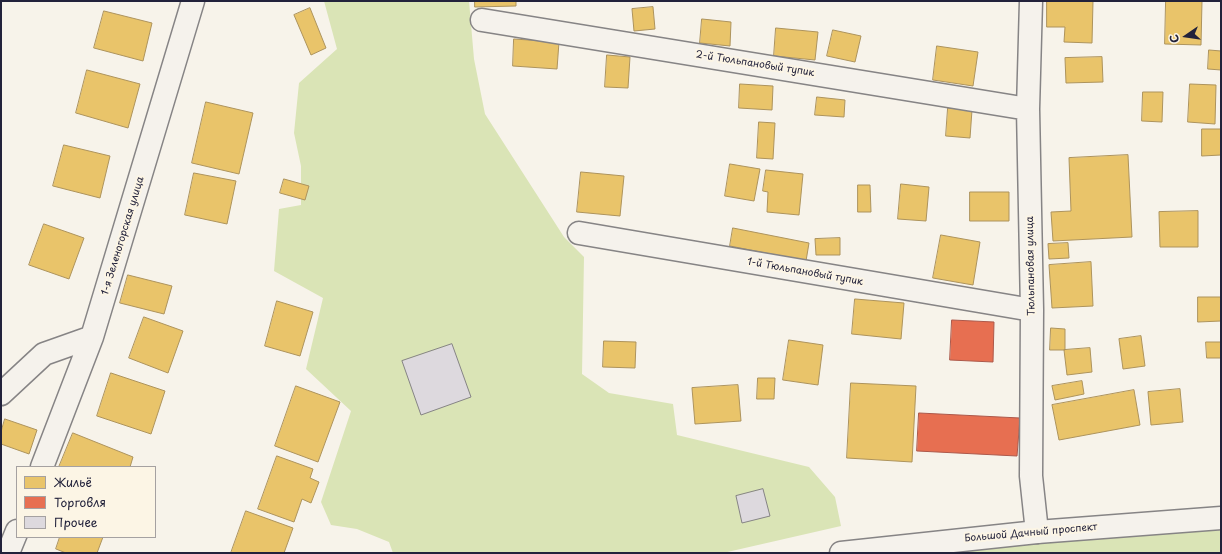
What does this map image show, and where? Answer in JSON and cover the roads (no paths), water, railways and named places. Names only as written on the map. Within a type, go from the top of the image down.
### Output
[{"type":"street","name":"1-я Зеленогорская улица","points":[[42,466],[92,337],[193,1]]},
{"type":"street","name":"Тюльпановая улица","points":[[1031,1],[1028,109],[1032,310],[1031,476],[1037,532]]},
{"type":"street","name":"2-й Тюльпановый тупик","points":[[482,20],[1028,109]]},
{"type":"street","name":"1-й Тюльпановый тупик","points":[[578,233],[1032,310]]},
{"type":"street","points":[[1,394],[44,354],[92,337]]},
{"type":"street","name":"Большой Дачный проспект","points":[[841,553],[1037,532],[1221,518]]},
{"type":"street","points":[[8,553],[16,533]]}]
